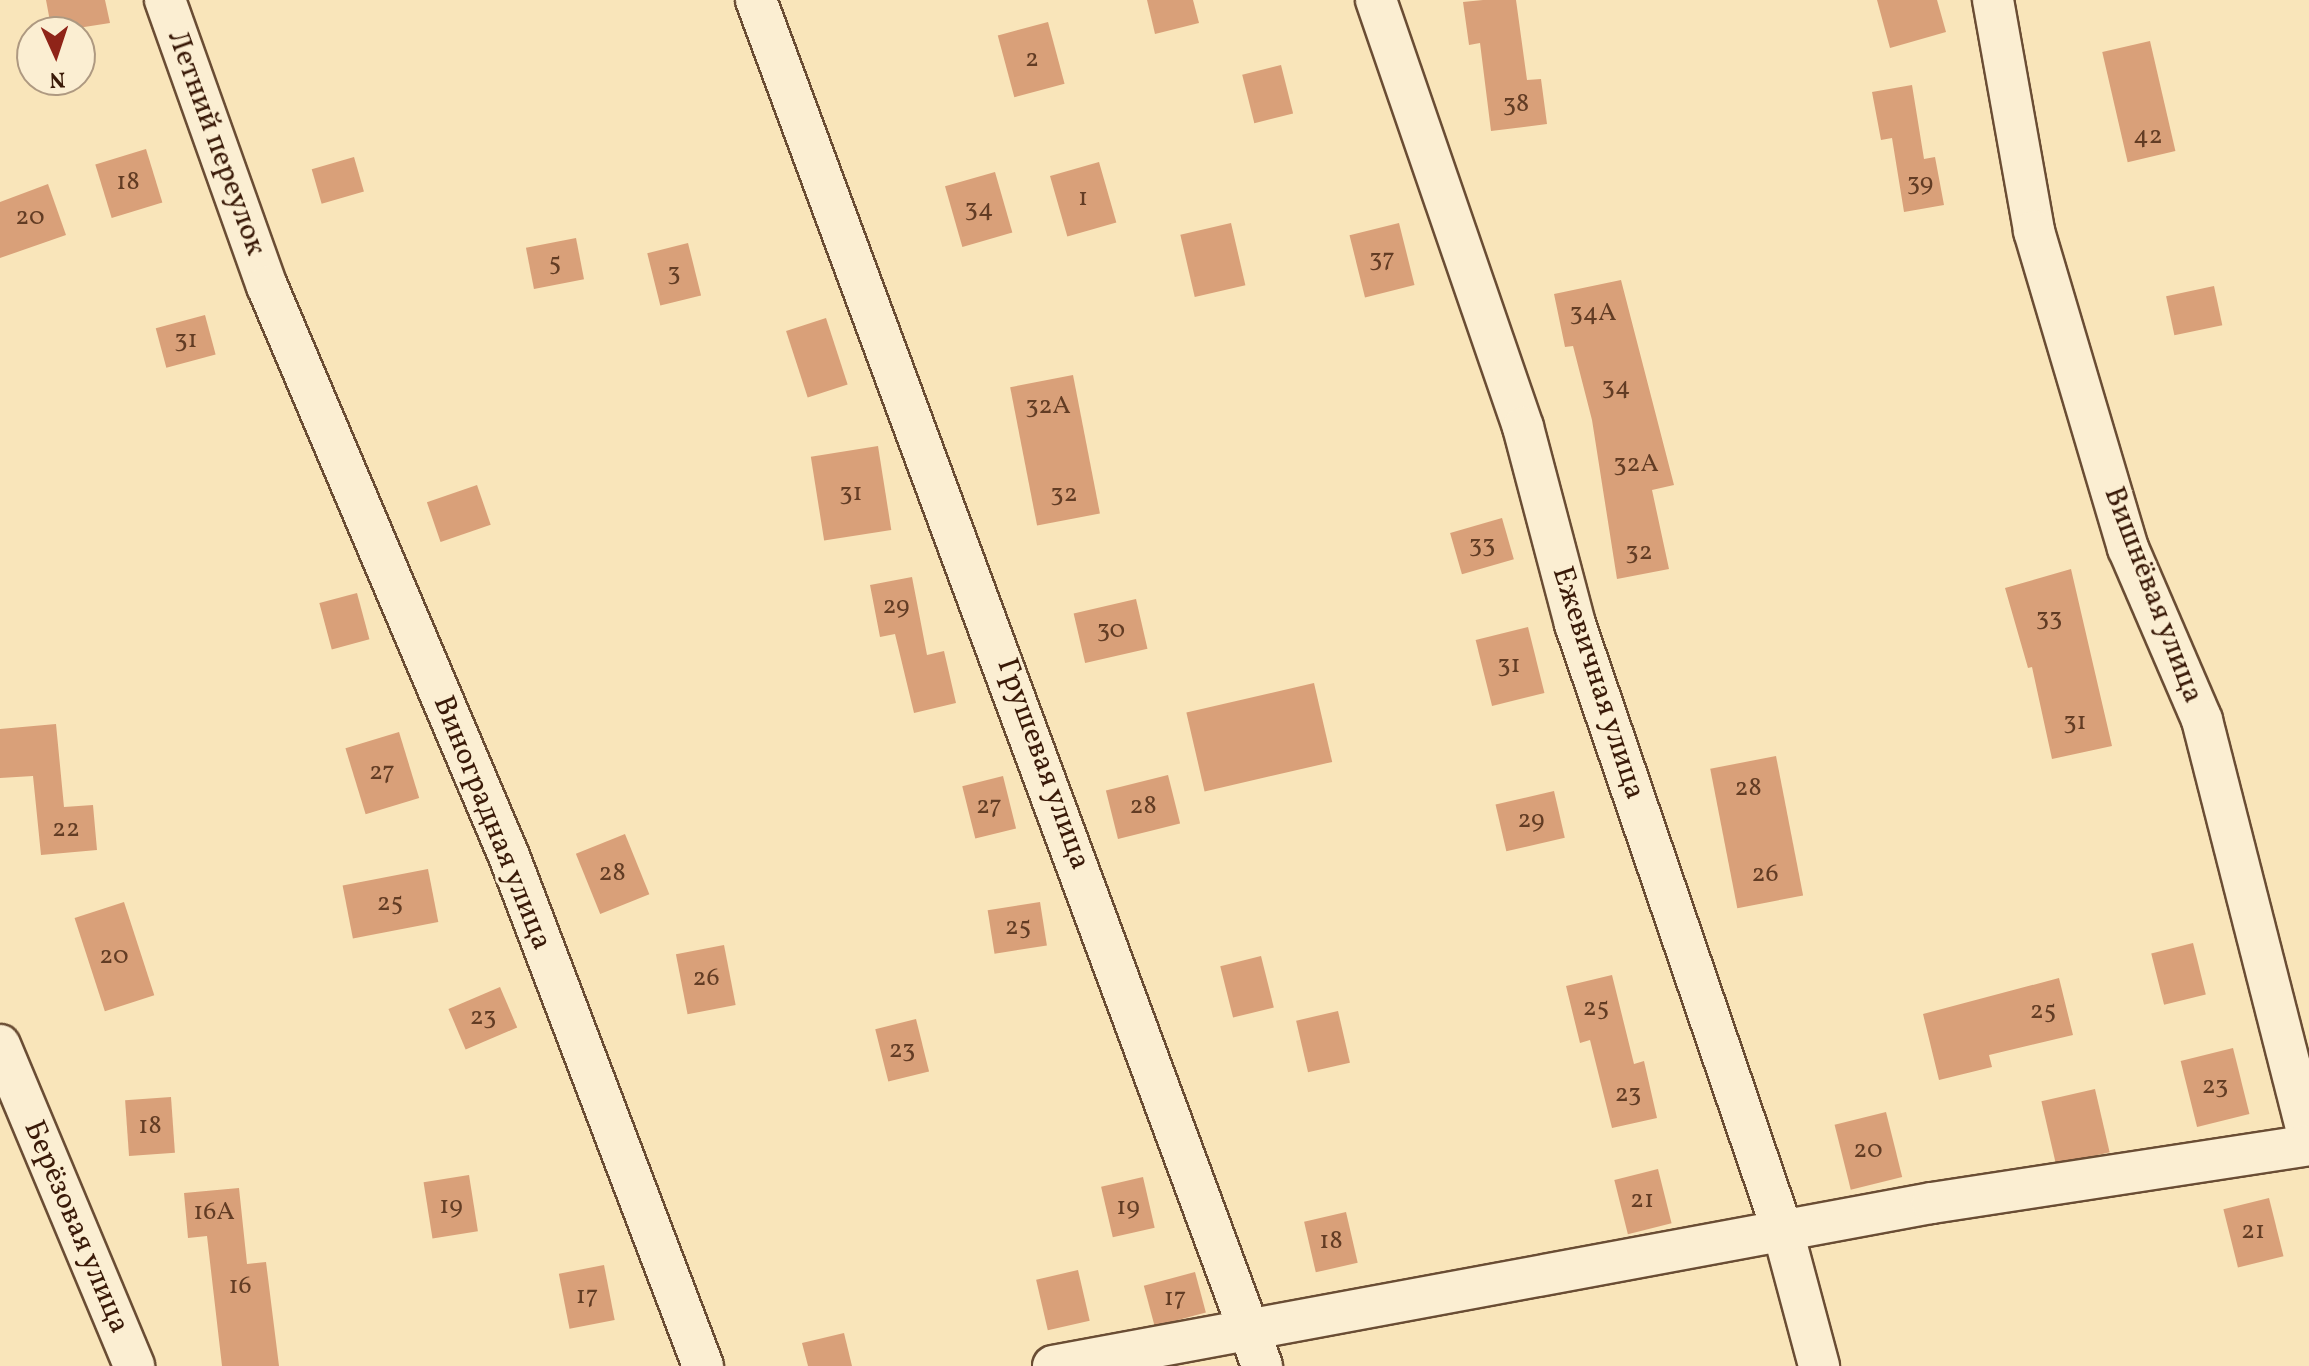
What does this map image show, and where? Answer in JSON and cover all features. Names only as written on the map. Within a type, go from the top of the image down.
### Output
[{"type":"street","name":"Летний переулок","points":[[165,0],[267,286]]},
{"type":"street","name":"Грушевая улица","points":[[756,0],[1262,1366]]},
{"type":"street","name":"Ежевичная улица","points":[[1376,0],[1523,427],[1575,624],[1784,1235],[1819,1366]]},
{"type":"street","name":"Вишнёвая улица","points":[[1993,0],[2034,231],[2128,548],[2202,720],[2309,1143]]},
{"type":"street","name":"Виноградная улица","points":[[267,286],[509,856],[703,1366]]},
{"type":"street","name":"Берёзовая улица","points":[[0,1045],[134,1366]]},
{"type":"street","points":[[1053,1366],[1249,1327],[1784,1235],[1932,1203],[2309,1143]]},
{"type":"building","points":[[46,0],[105,0],[110,23],[96,25],[96,16],[49,16]]},
{"type":"building","points":[[1147,0],[1193,0],[1199,23],[1155,34]]},
{"type":"building","points":[[1516,0],[1527,80],[1541,79],[1547,124],[1491,131],[1480,43],[1469,45],[1463,2]]},
{"type":"building","points":[[1877,0],[1937,0],[1946,32],[1890,48]]},
{"type":"building","points":[[1048,22],[1065,84],[1014,97],[998,35]]},
{"type":"building","points":[[2150,41],[2175,151],[2128,162],[2102,52]]},
{"type":"building","points":[[1281,65],[1293,114],[1254,123],[1242,75]]},
{"type":"building","points":[[1912,85],[1924,159],[1935,157],[1944,205],[1904,212],[1892,138],[1881,140],[1872,92]]},
{"type":"building","points":[[146,149],[162,203],[112,218],[95,164]]},
{"type":"building","points":[[354,157],[364,192],[322,204],[312,169]]},
{"type":"building","points":[[1099,162],[1116,223],[1067,237],[1050,176]]},
{"type":"building","points":[[995,172],[1012,233],[962,247],[945,186]]},
{"type":"building","points":[[48,184],[66,235],[0,258],[0,202]]},
{"type":"building","points":[[1231,223],[1245,285],[1195,297],[1180,235]]},
{"type":"building","points":[[1399,223],[1414,285],[1365,297],[1350,235]]},
{"type":"building","points":[[576,238],[584,279],[534,289],[526,248]]},
{"type":"building","points":[[688,243],[701,295],[660,306],[647,253]]},
{"type":"building","points":[[1621,280],[1674,485],[1652,490],[1669,569],[1617,579],[1592,420],[1573,346],[1565,347],[1554,294]]},
{"type":"building","points":[[2214,286],[2222,325],[2174,335],[2166,296]]},
{"type":"building","points":[[205,315],[216,355],[166,368],[156,328]]},
{"type":"building","points":[[826,318],[848,385],[808,398],[786,331]]},
{"type":"building","points":[[1073,375],[1100,513],[1037,526],[1010,387]]},
{"type":"building","points":[[878,446],[891,530],[824,541],[811,457]]},
{"type":"building","points":[[477,485],[491,525],[441,542],[427,502]]},
{"type":"building","points":[[1502,518],[1514,559],[1462,574],[1450,533]]},
{"type":"building","points":[[2071,569],[2112,746],[2052,759],[2032,667],[2028,668],[2005,588]]},
{"type":"building","points":[[912,577],[927,655],[944,651],[956,703],[914,713],[895,634],[880,637],[870,585]]},
{"type":"building","points":[[357,593],[369,639],[332,649],[319,603]]},
{"type":"building","points":[[1136,599],[1147,649],[1085,663],[1074,613]]},
{"type":"building","points":[[1528,627],[1544,693],[1492,706],[1476,640]]},
{"type":"building","points":[[1314,683],[1332,762],[1205,791],[1186,712]]},
{"type":"building","points":[[56,724],[64,807],[93,805],[97,850],[41,855],[33,776],[0,778],[0,729]]},
{"type":"building","points":[[399,732],[419,798],[366,814],[345,748]]},
{"type":"building","points":[[1776,756],[1803,895],[1737,908],[1710,769]]},
{"type":"building","points":[[1168,775],[1180,824],[1118,839],[1106,790]]},
{"type":"building","points":[[1003,776],[1016,828],[975,839],[962,786]]},
{"type":"building","points":[[1554,791],[1565,838],[1506,851],[1496,804]]},
{"type":"building","points":[[625,834],[649,894],[600,914],[576,854]]},
{"type":"building","points":[[428,869],[438,922],[353,939],[343,886]]},
{"type":"building","points":[[124,902],[154,995],[105,1011],[75,918]]},
{"type":"building","points":[[1040,902],[1047,945],[995,954],[988,910]]},
{"type":"building","points":[[2193,943],[2206,994],[2164,1005],[2151,953]]},
{"type":"building","points":[[724,945],[736,1005],[688,1014],[676,954]]},
{"type":"building","points":[[1261,956],[1274,1007],[1233,1018],[1220,966]]},
{"type":"building","points":[[1612,975],[1634,1064],[1644,1061],[1657,1118],[1612,1128],[1590,1040],[1580,1043],[1566,986]]},
{"type":"building","points":[[2059,978],[2073,1035],[1989,1055],[1992,1067],[1939,1080],[1923,1014]]},
{"type":"building","points":[[500,987],[517,1028],[466,1049],[448,1009]]},
{"type":"building","points":[[1338,1011],[1350,1063],[1308,1072],[1296,1021]]},
{"type":"building","points":[[916,1019],[929,1071],[888,1082],[875,1029]]},
{"type":"building","points":[[2233,1048],[2249,1114],[2197,1127],[2181,1061]]},
{"type":"building","points":[[2095,1089],[2110,1152],[2056,1165],[2041,1101]]},
{"type":"building","points":[[171,1097],[175,1153],[129,1156],[125,1100]]},
{"type":"building","points":[[1886,1112],[1902,1177],[1851,1190],[1835,1125]]},
{"type":"building","points":[[1658,1169],[1672,1223],[1628,1234],[1614,1180]]},
{"type":"building","points":[[469,1175],[478,1231],[432,1238],[424,1182]]},
{"type":"building","points":[[1143,1177],[1155,1228],[1113,1237],[1101,1187]]},
{"type":"building","points":[[239,1188],[247,1264],[266,1262],[279,1366],[222,1366],[207,1236],[188,1238],[184,1193]]},
{"type":"building","points":[[2269,1198],[2284,1256],[2238,1268],[2223,1209]]},
{"type":"building","points":[[1346,1212],[1358,1263],[1316,1272],[1304,1222]]},
{"type":"building","points":[[604,1265],[615,1320],[570,1329],[559,1274]]},
{"type":"building","points":[[1078,1270],[1090,1321],[1048,1330],[1036,1280]]},
{"type":"building","points":[[1195,1272],[1206,1313],[1155,1326],[1144,1286]]},
{"type":"building","points":[[844,1333],[852,1366],[808,1366],[802,1343]]}]
